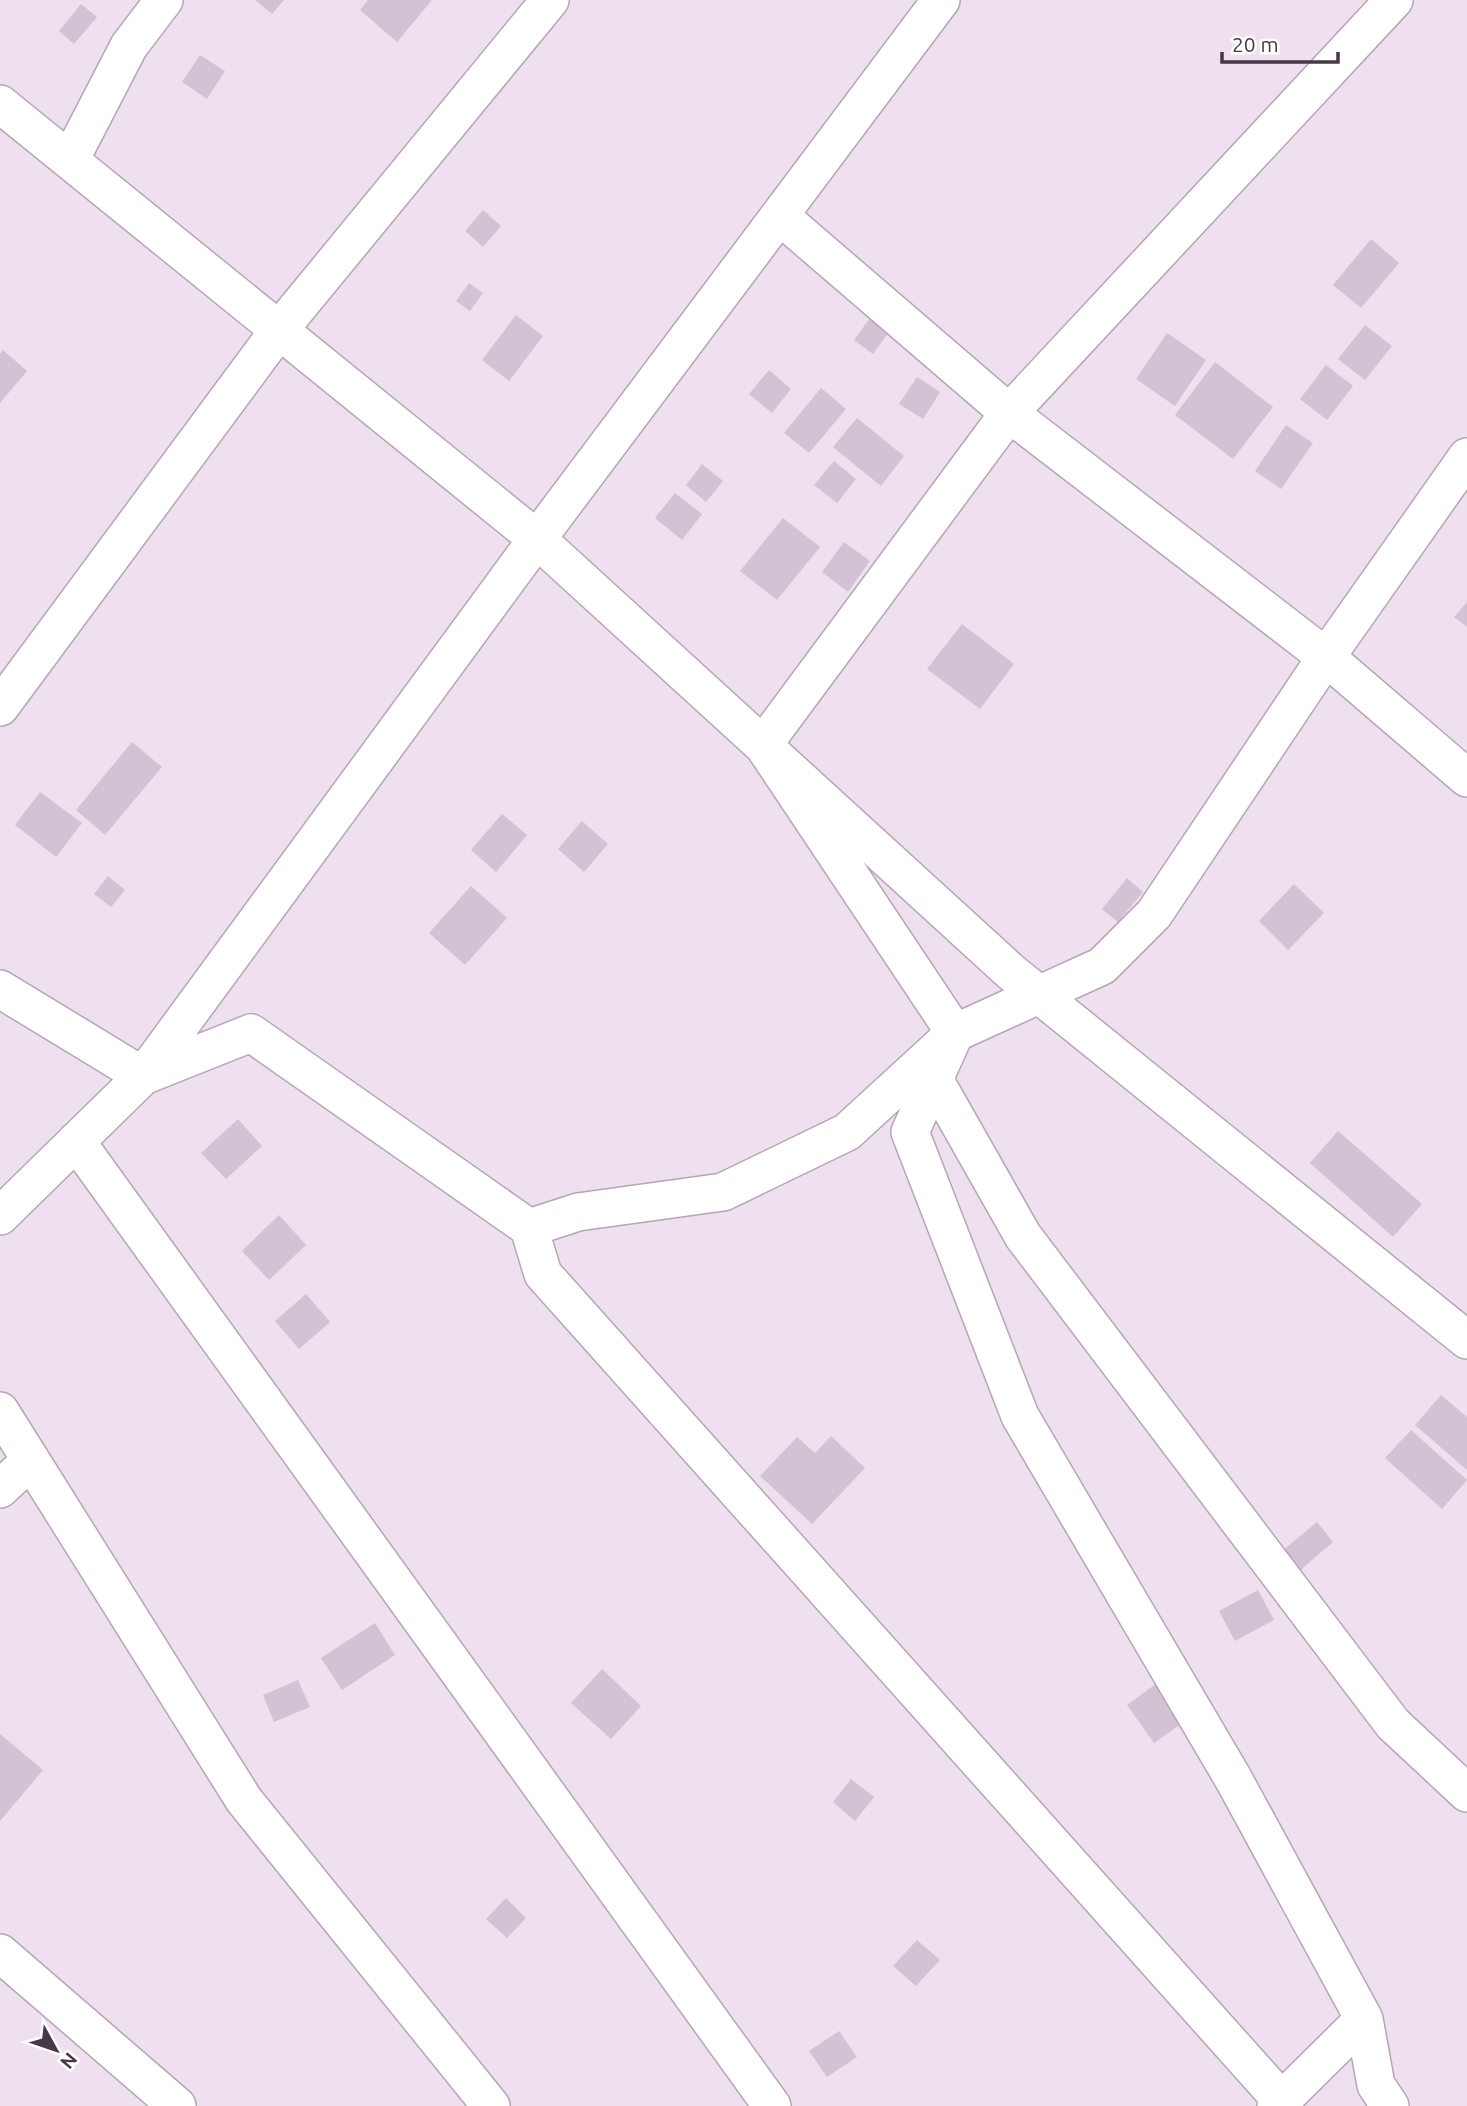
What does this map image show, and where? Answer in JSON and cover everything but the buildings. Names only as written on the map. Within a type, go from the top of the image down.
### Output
[{"type":"street","points":[[70,160],[129,46],[164,0]]},
{"type":"street","points":[[0,707],[12,664],[279,330],[550,0]]},
{"type":"street","points":[[0,1216],[143,1076],[537,539],[941,0]]},
{"type":"street","points":[[763,745],[1009,413],[1394,0]]},
{"type":"street","points":[[0,104],[537,539],[1011,972],[1467,1340]]},
{"type":"street","points":[[780,216],[1009,413],[1326,657],[1467,778]]},
{"type":"street","points":[[530,1228],[578,1212],[723,1192],[847,1132],[956,1033],[1102,966],[1154,914],[1326,657],[1467,457]]},
{"type":"street","points":[[763,745],[956,1033]]},
{"type":"street","points":[[0,989],[143,1076]]},
{"type":"street","points":[[956,1033],[910,1132],[1020,1416],[1234,1780],[1364,2019],[1376,2085],[1390,2106]]},
{"type":"street","points":[[143,1076],[251,1034],[530,1228],[543,1273],[1279,2103],[1364,2019]]},
{"type":"street","points":[[934,1079],[1023,1236],[1393,1724],[1467,1793]]},
{"type":"street","points":[[76,1141],[772,2106]]},
{"type":"street","points":[[0,1411],[244,1800],[491,2106]]},
{"type":"street","points":[[0,1489],[31,1460]]},
{"type":"street","points":[[0,1953],[177,2106]]},
{"type":"shaded area","points":[[0,0],[1467,0],[1467,2106],[0,2106]]}]
